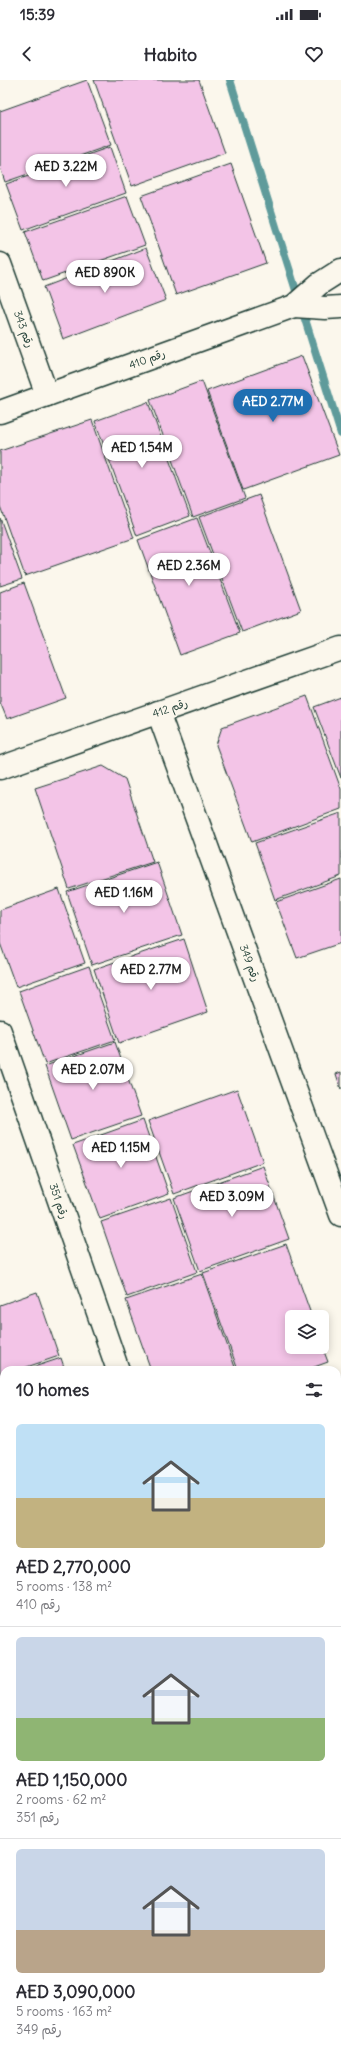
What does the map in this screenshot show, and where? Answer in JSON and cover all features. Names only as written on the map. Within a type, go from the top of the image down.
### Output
[{"type":"street","name":"رقم 343","points":[[0,264],[47,395]]},
{"type":"street","points":[[294,306],[319,284],[341,270]]},
{"type":"street","name":"رقم 410","points":[[0,412],[294,306]]},
{"type":"street","points":[[294,306],[325,308],[341,307]]},
{"type":"street","name":"رقم 412","points":[[0,768],[341,648]]},
{"type":"street","name":"رقم 349","points":[[158,712],[341,1214]]},
{"type":"street","name":"رقم 351","points":[[0,1031],[117,1366]]},
{"type":"building","points":[[87,80],[111,145],[5,182],[0,167],[0,111]]},
{"type":"building","points":[[94,80],[199,80],[225,153],[132,186]]},
{"type":"building","points":[[110,147],[126,193],[23,230],[6,184]]},
{"type":"building","points":[[231,164],[266,263],[176,295],[141,196]]},
{"type":"building","points":[[127,196],[145,245],[43,281],[25,232]]},
{"type":"building","points":[[146,248],[166,300],[63,339],[44,287]]},
{"type":"building","points":[[302,356],[339,455],[243,490],[207,391]]},
{"type":"building","points":[[202,381],[245,498],[193,517],[150,400]]},
{"type":"building","points":[[148,402],[190,516],[137,536],[95,421]]},
{"type":"building","points":[[92,420],[134,538],[25,576],[0,506],[0,451]]},
{"type":"building","points":[[259,495],[301,610],[242,632],[199,517]]},
{"type":"building","points":[[0,518],[22,579],[0,586]]},
{"type":"building","points":[[197,518],[240,633],[180,655],[138,540]]},
{"type":"building","points":[[24,583],[66,698],[7,719],[0,702],[0,592]]},
{"type":"building","points":[[307,696],[341,789],[341,809],[252,842],[216,745],[222,727]]},
{"type":"building","points":[[341,697],[341,778],[314,707]]},
{"type":"building","points":[[103,766],[125,779],[153,862],[69,889],[35,788]]},
{"type":"building","points":[[341,813],[341,876],[275,900],[255,843]]},
{"type":"building","points":[[157,862],[182,935],[92,965],[67,892]]},
{"type":"building","points":[[341,879],[341,943],[297,958],[276,902]]},
{"type":"building","points":[[59,889],[85,963],[16,987],[0,943],[0,910]]},
{"type":"building","points":[[184,939],[208,1012],[119,1043],[94,969]]},
{"type":"building","points":[[89,966],[115,1040],[45,1064],[19,991]]},
{"type":"building","points":[[115,1042],[141,1116],[71,1140],[45,1066]]},
{"type":"building","points":[[341,1072],[341,1089],[336,1074]]},
{"type":"building","points":[[237,1089],[263,1162],[174,1194],[148,1121]]},
{"type":"building","points":[[143,1120],[169,1194],[100,1219],[73,1145]]},
{"type":"building","points":[[263,1166],[289,1239],[200,1271],[174,1198]]},
{"type":"building","points":[[171,1198],[197,1272],[127,1297],[101,1222]]},
{"type":"building","points":[[286,1244],[310,1310],[285,1310],[285,1354],[325,1354],[328,1362],[317,1366],[237,1366],[203,1273]]},
{"type":"building","points":[[202,1274],[235,1366],[150,1366],[126,1300]]},
{"type":"building","points":[[37,1292],[59,1356],[30,1366],[0,1366],[0,1305]]},
{"type":"building","points":[[61,1358],[64,1366],[37,1366]]},
{"type":"waterway","points":[[230,80],[341,434]]}]
